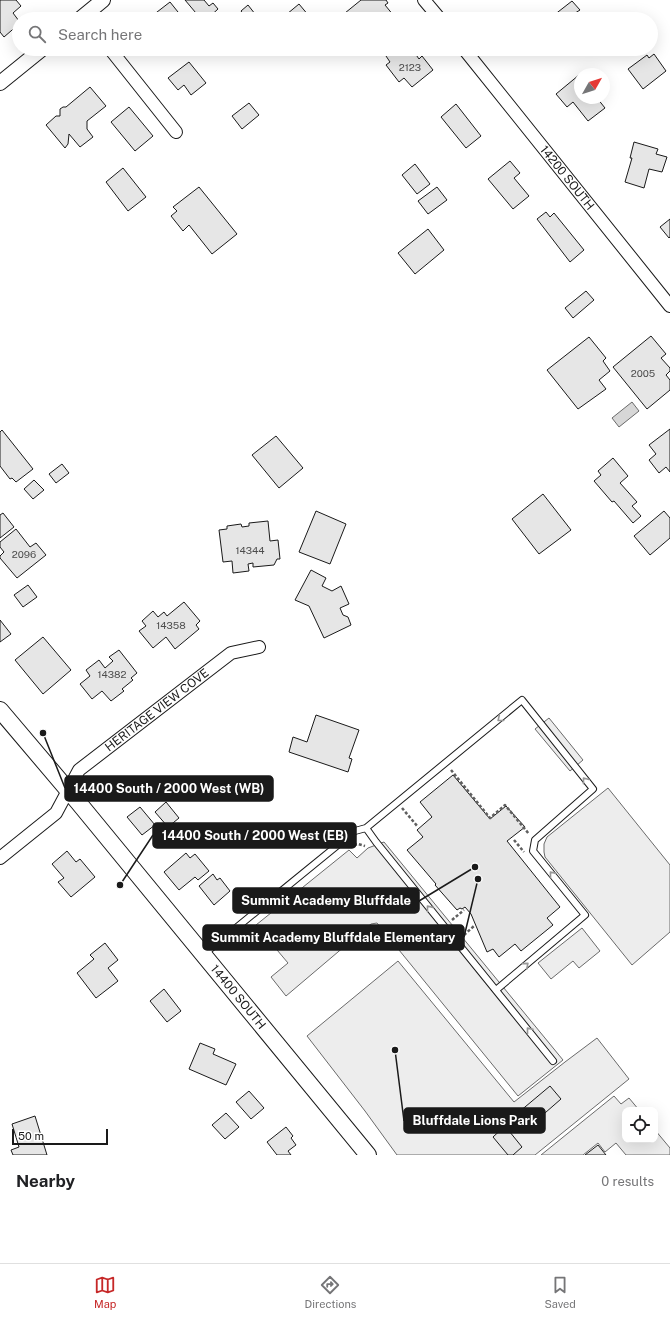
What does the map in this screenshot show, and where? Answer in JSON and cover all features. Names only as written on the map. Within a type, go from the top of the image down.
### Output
[{"type":"main road","name":"14400 SOUTH","points":[[0,710],[68,790],[368,1155]]},
{"type":"street","points":[[90,12],[103,0]]},
{"type":"street","points":[[424,0],[434,12]]},
{"type":"street","points":[[0,83],[33,56]]},
{"type":"street","points":[[116,56],[176,132]]},
{"type":"street","name":"14200 SOUTH","points":[[470,56],[670,306]]},
{"type":"street","name":"HERITAGE VIEW COVE","points":[[0,858],[56,813],[79,770],[231,653],[259,647]]},
{"type":"lane","points":[[203,954],[355,831],[366,828],[522,700],[593,789],[535,840],[533,851],[585,915],[496,990]]},
{"type":"lane","points":[[366,828],[553,1061]]},
{"type":"path","points":[[455,764],[450,769],[490,818],[505,805],[529,834]]},
{"type":"path","points":[[396,813],[408,803]]},
{"type":"path","points":[[402,808],[418,827]]},
{"type":"path","points":[[524,840],[534,830]]},
{"type":"path","points":[[514,840],[527,857]]},
{"type":"path","points":[[523,846],[524,852]]},
{"type":"path","points":[[452,920],[464,910]]},
{"type":"path","points":[[447,914],[456,925]]},
{"type":"path","points":[[464,935],[474,926]]},
{"type":"path","points":[[460,930],[468,940]]},
{"type":"shaded area","points":[[632,402],[639,411],[619,427],[612,418]]},
{"type":"shaded area","points":[[549,718],[583,760],[570,771],[535,729]]},
{"type":"shaded area","points":[[608,788],[670,865],[670,932],[632,965],[545,857],[544,852],[544,844],[547,837]]},
{"type":"shaded area","points":[[384,842],[563,1060],[518,1096],[377,923],[371,924],[286,996],[271,977],[288,963],[256,925],[349,850],[357,858],[368,848]]},
{"type":"shaded area","points":[[582,928],[600,951],[579,968],[573,961],[551,979],[538,963]]},
{"type":"shaded area","points":[[398,961],[514,1102],[597,1038],[629,1079],[535,1155],[397,1155],[307,1036]]},
{"type":"shaded area","points":[[614,1096],[621,1104],[629,1098],[636,1107],[622,1107],[622,1143],[658,1143],[658,1134],[670,1148],[670,1155],[626,1155],[616,1143],[605,1152],[598,1143],[583,1155],[541,1155]]},
{"type":"building","points":[[0,0],[16,0],[21,6],[12,12],[12,30],[4,37],[0,32]]},
{"type":"building","points":[[185,0],[204,0],[209,6],[213,3],[218,9],[215,12],[195,12]]},
{"type":"building","points":[[361,0],[386,0],[388,3],[385,5],[391,12],[346,12]]},
{"type":"building","points":[[572,1],[580,10],[577,12],[558,12]]},
{"type":"building","points":[[170,2],[178,12],[157,12]]},
{"type":"building","points":[[299,4],[306,12],[289,12]]},
{"type":"building","points":[[248,5],[254,12],[242,12],[241,11]]},
{"type":"building","points":[[386,56],[417,56],[419,59],[422,56],[433,70],[412,87],[404,78],[399,82],[386,65],[390,62]]},
{"type":"building","points":[[646,56],[649,58],[655,56],[666,71],[643,89],[628,69]]},
{"type":"building","points":[[189,62],[206,83],[191,95],[184,85],[178,90],[168,78]]},
{"type":"building","points":[[574,79],[574,103],[573,102],[567,107],[556,94]]},
{"type":"building","points":[[90,87],[106,106],[87,121],[87,129],[93,137],[80,147],[69,134],[68,144],[65,148],[46,125],[56,116],[60,116],[60,109],[66,107]]},
{"type":"building","points":[[249,103],[259,115],[242,129],[232,116]]},
{"type":"building","points":[[456,104],[481,136],[466,148],[441,117]]},
{"type":"building","points":[[575,104],[602,104],[605,108],[588,121]]},
{"type":"building","points":[[129,107],[153,136],[135,151],[111,122]]},
{"type":"building","points":[[634,142],[658,149],[656,154],[667,157],[662,172],[649,169],[644,188],[625,182],[632,158],[630,158]]},
{"type":"building","points":[[510,161],[520,173],[514,178],[529,196],[513,209],[488,179]]},
{"type":"building","points":[[415,164],[430,184],[417,194],[402,175]]},
{"type":"building","points":[[123,168],[146,197],[128,211],[106,182]]},
{"type":"building","points":[[199,187],[237,234],[212,254],[189,225],[183,231],[171,216],[177,211],[173,207]]},
{"type":"building","points":[[437,187],[447,200],[428,214],[418,201]]},
{"type":"building","points":[[546,212],[550,217],[554,213],[584,250],[570,262],[537,219]]},
{"type":"building","points":[[670,219],[670,237],[669,238],[660,227]]},
{"type":"building","points":[[428,229],[444,250],[415,274],[398,253]]},
{"type":"building","points":[[586,291],[594,300],[573,318],[565,308]]},
{"type":"building","points":[[651,336],[666,354],[661,358],[670,368],[670,371],[666,375],[670,380],[670,390],[647,409],[613,367]]},
{"type":"building","points":[[589,337],[606,358],[603,361],[610,371],[599,380],[606,389],[578,409],[547,370]]},
{"type":"building","points":[[670,429],[670,472],[666,467],[659,473],[649,460],[656,454],[649,445]]},
{"type":"building","points":[[2,430],[33,469],[16,482],[12,478],[10,479],[0,466],[0,432]]},
{"type":"building","points":[[276,436],[303,468],[279,488],[252,455]]},
{"type":"building","points":[[613,458],[628,476],[620,483],[637,502],[632,506],[641,516],[633,523],[594,481],[601,475],[598,471]]},
{"type":"building","points":[[62,464],[69,473],[56,483],[49,474]]},
{"type":"building","points":[[34,480],[44,490],[33,499],[24,489]]},
{"type":"building","points":[[543,494],[571,530],[539,554],[512,519]]},
{"type":"building","points":[[316,511],[346,524],[330,564],[299,552]]},
{"type":"building","points":[[664,511],[670,518],[670,538],[650,555],[634,536]]},
{"type":"building","points":[[3,513],[14,527],[0,538],[0,515]]},
{"type":"building","points":[[268,521],[270,541],[278,540],[280,559],[277,559],[274,565],[253,567],[253,563],[248,564],[249,571],[233,573],[232,561],[223,562],[219,530],[227,529],[227,526],[241,524],[242,527],[249,526],[249,523]]},
{"type":"building","points":[[16,529],[30,547],[36,543],[46,555],[17,578],[0,558],[4,552],[0,547],[0,542]]},
{"type":"building","points":[[311,570],[326,578],[322,586],[332,591],[341,586],[349,604],[340,608],[343,615],[348,617],[351,625],[324,638],[309,606],[295,600]]},
{"type":"building","points":[[28,585],[37,597],[23,607],[14,595]]},
{"type":"building","points":[[184,602],[200,621],[196,625],[199,629],[175,649],[166,637],[153,648],[139,631],[146,626],[142,621],[153,611],[158,617],[164,612],[167,616]]},
{"type":"building","points":[[0,620],[11,634],[0,642]]},
{"type":"building","points":[[43,637],[71,670],[43,694],[15,660]]},
{"type":"building","points":[[119,650],[137,673],[131,678],[133,680],[122,689],[124,691],[111,701],[102,691],[92,699],[80,684],[90,676],[86,670],[99,660],[105,668],[113,661],[109,657]]},
{"type":"building","points":[[316,715],[359,730],[349,758],[352,759],[348,772],[289,752],[293,737],[307,742]]},
{"type":"building","points":[[453,775],[490,819],[506,806],[525,827],[507,841],[560,907],[547,918],[553,925],[521,951],[515,944],[499,957],[493,949],[487,952],[471,914],[465,907],[457,910],[407,850],[423,837],[417,830],[432,817],[420,802]]},
{"type":"building","points":[[166,802],[179,818],[168,827],[155,812]]},
{"type":"building","points":[[140,807],[155,825],[142,835],[127,817]]},
{"type":"building","points":[[67,851],[76,862],[80,859],[95,877],[71,897],[58,882],[64,878],[52,864]]},
{"type":"building","points":[[186,853],[190,858],[195,854],[209,871],[198,880],[195,877],[179,890],[164,872]]},
{"type":"building","points":[[213,874],[217,880],[220,878],[230,891],[214,905],[199,886]]},
{"type":"building","points":[[105,943],[118,960],[108,968],[118,981],[96,998],[77,973],[94,959],[90,955]]},
{"type":"building","points":[[164,989],[181,1011],[167,1022],[150,1001]]},
{"type":"building","points":[[200,1043],[215,1049],[213,1054],[236,1064],[226,1085],[189,1069]]},
{"type":"building","points":[[550,1086],[561,1099],[530,1126],[519,1112]]},
{"type":"building","points":[[249,1091],[264,1108],[251,1119],[236,1102]]},
{"type":"building","points":[[226,1113],[239,1127],[225,1139],[212,1125]]},
{"type":"building","points":[[35,1116],[47,1155],[13,1155],[11,1150],[19,1147],[12,1124]]},
{"type":"building","points":[[505,1126],[522,1147],[513,1155],[508,1155],[493,1137]]},
{"type":"building","points":[[286,1127],[293,1136],[291,1138],[296,1145],[288,1151],[291,1155],[277,1155],[267,1142]]},
{"type":"building","points":[[598,1145],[606,1155],[585,1155]]},
{"type":"place","name":"14400 South / 2000 West (WB)","points":[[43,733]]},
{"type":"place","name":"Summit Academy Bluffdale","points":[[475,867]]},
{"type":"place","name":"Summit Academy Bluffdale Elementary","points":[[478,879]]},
{"type":"place","name":"14400 South / 2000 West (EB)","points":[[120,885]]},
{"type":"place","name":"Bluffdale Lions Park","points":[[395,1050]]}]
